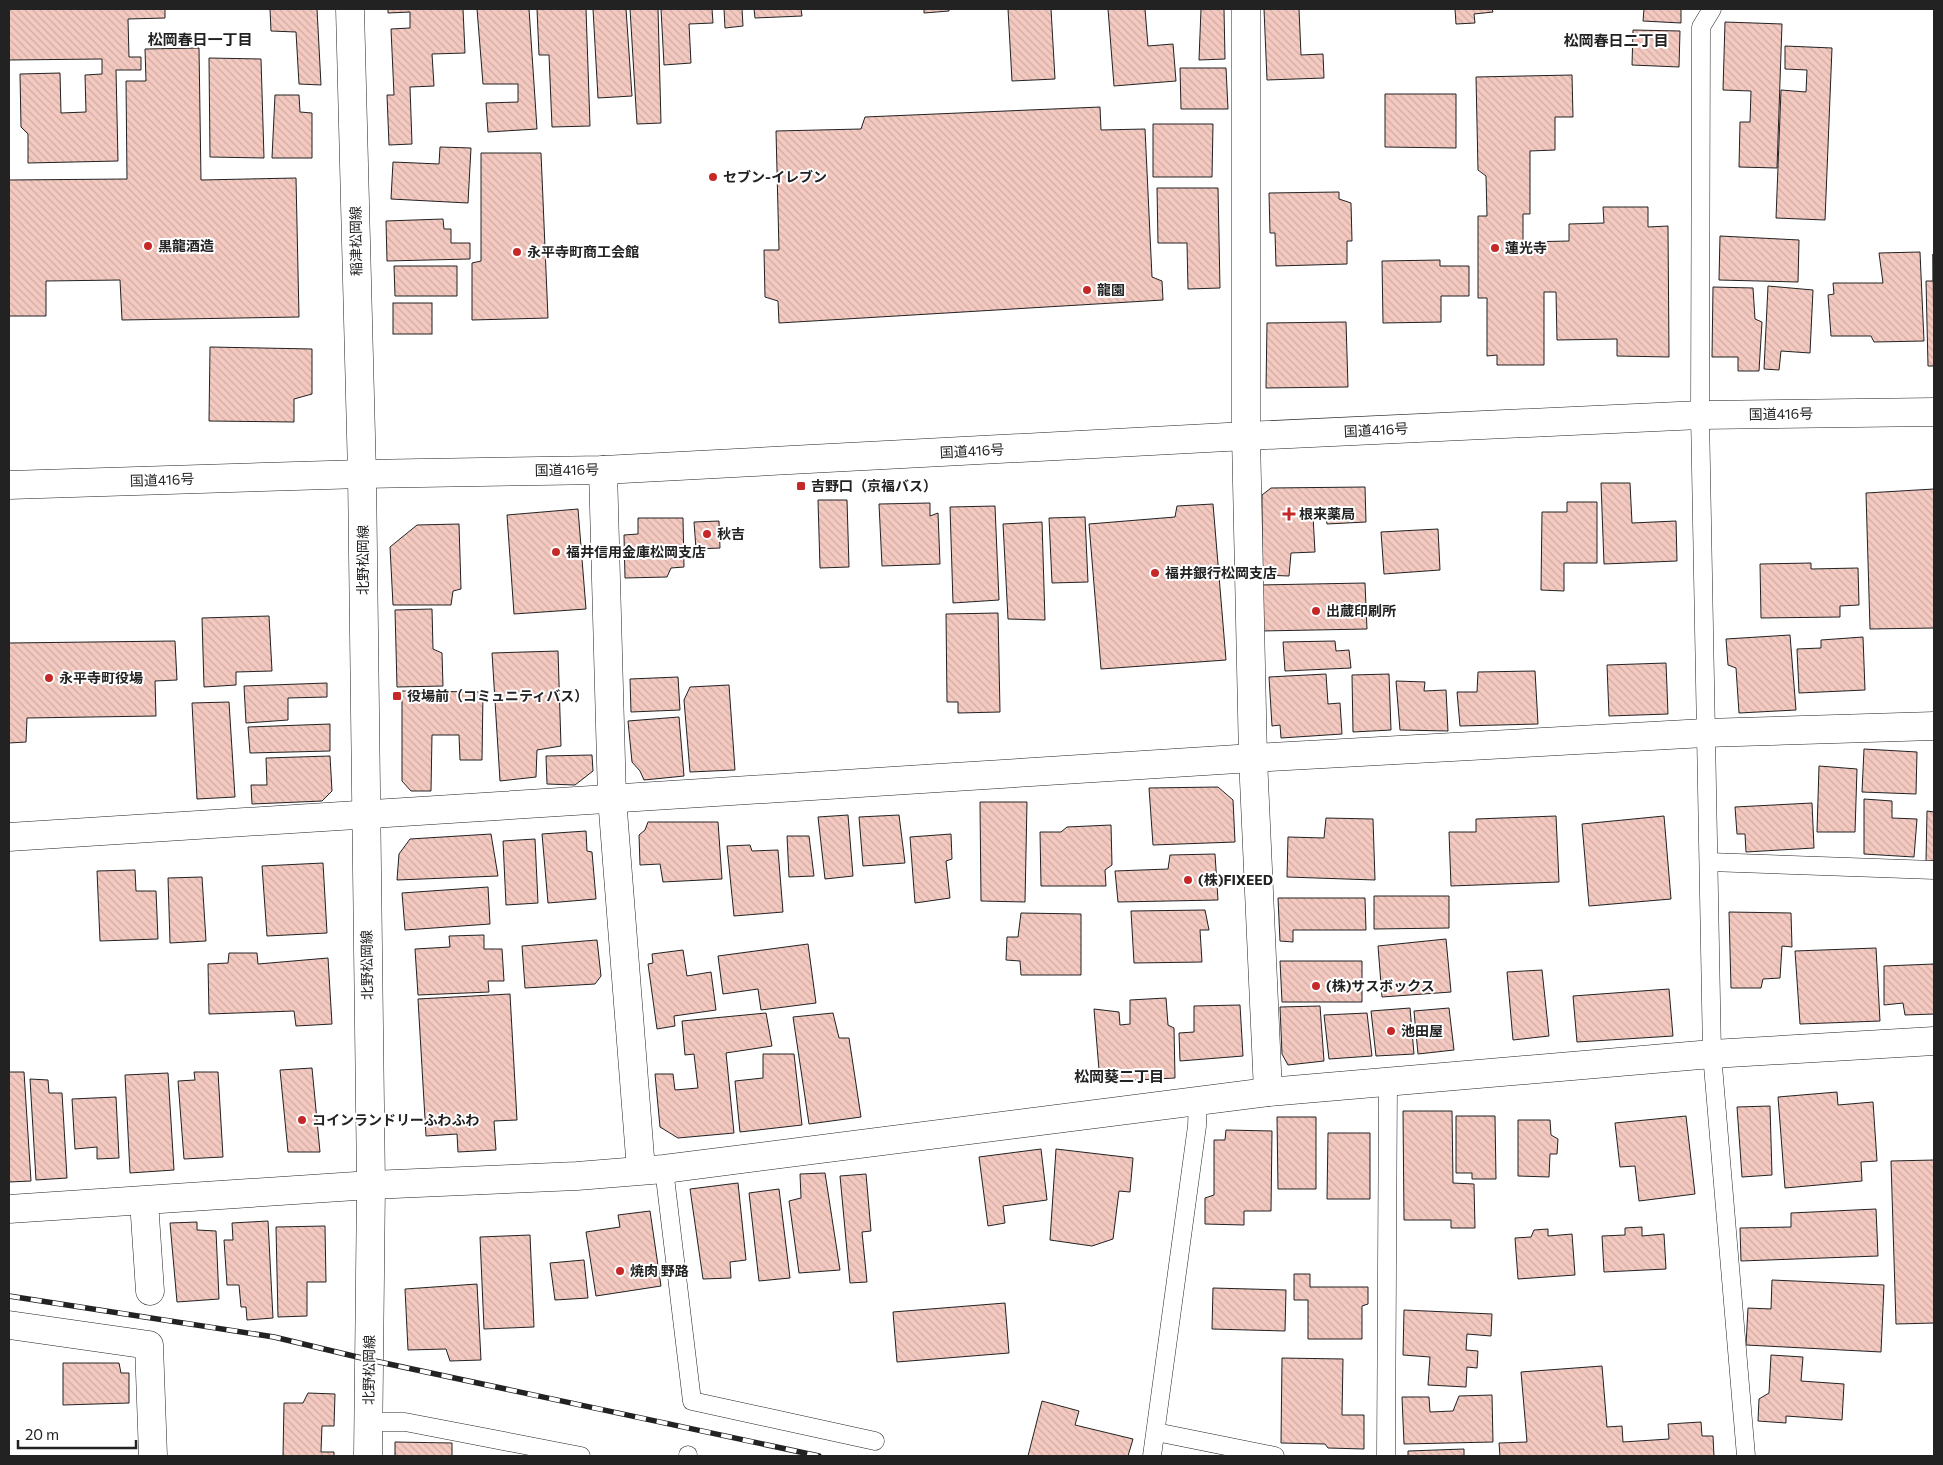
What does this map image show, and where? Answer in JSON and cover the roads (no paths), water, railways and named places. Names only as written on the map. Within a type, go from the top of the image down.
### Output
[{"type":"main road","name":"稲津松岡線","points":[[350,9],[362,474]]},
{"type":"main road","points":[[1246,9],[1246,436],[1254,758],[1268,1092]]},
{"type":"main road","name":"国道416号","points":[[9,485],[362,474],[603,470],[1246,436],[1700,416],[1934,412]]},
{"type":"main road","points":[[603,470],[612,798],[652,1170]]},
{"type":"main road","name":"北野松岡線","points":[[362,474],[371,1185],[368,1456]]},
{"type":"main road","points":[[9,837],[1254,758],[1706,733],[1934,726]]},
{"type":"main road","points":[[9,1209],[371,1185],[576,1176],[652,1170],[1268,1092],[1712,1054],[1934,1041]]},
{"type":"main road","points":[[144,1201],[150,1291]]},
{"type":"main road","points":[[9,1325],[149,1344],[153,1456]]},
{"type":"lane","points":[[1712,9],[1701,27],[1700,416],[1712,1054],[1746,1456]]},
{"type":"lane","points":[[1709,862],[1934,870]]},
{"type":"lane","points":[[1386,1456],[1388,1082]]},
{"type":"lane","points":[[1152,1456],[1196,1136],[1198,1101]]},
{"type":"lane","points":[[652,1170],[692,1401],[875,1441]]},
{"type":"lane","points":[[369,1422],[405,1422],[581,1456]]},
{"type":"lane","points":[[1156,1432],[1275,1456]]},
{"type":"railway","points":[[9,1296],[274,1337],[370,1360],[819,1456]]},
{"type":"place","name":"セブン-イレブン","points":[[713,177]]},
{"type":"place","name":"黒龍酒造","points":[[148,246]]},
{"type":"place","name":"蓮光寺","points":[[1495,248]]},
{"type":"place","name":"永平寺町商工会館","points":[[517,252]]},
{"type":"place","name":"龍園","points":[[1087,290]]},
{"type":"place","name":"吉野口（京福バス）","points":[[801,486]]},
{"type":"place","name":"根来薬局","points":[[1289,514]]},
{"type":"place","name":"秋吉","points":[[707,534]]},
{"type":"place","name":"福井信用金庫松岡支店","points":[[556,552]]},
{"type":"place","name":"福井銀行松岡支店","points":[[1155,573]]},
{"type":"place","name":"出蔵印刷所","points":[[1316,611]]},
{"type":"place","name":"永平寺町役場","points":[[49,678]]},
{"type":"place","name":"役場前（コミュニティバス）","points":[[397,696]]},
{"type":"place","name":"(株)FIXEED","points":[[1188,880]]},
{"type":"place","name":"(株)サスボックス","points":[[1316,986]]},
{"type":"place","name":"池田屋","points":[[1391,1031]]},
{"type":"place","name":"コインランドリーふわふわ","points":[[302,1120]]},
{"type":"place","name":"焼肉 野路","points":[[620,1271]]},
{"type":"district","name":"松岡春日一丁目","points":[[200,40]]},
{"type":"district","name":"松岡春日二丁目","points":[[1616,41]]},
{"type":"district","name":"松岡葵二丁目","points":[[1119,1077]]}]
